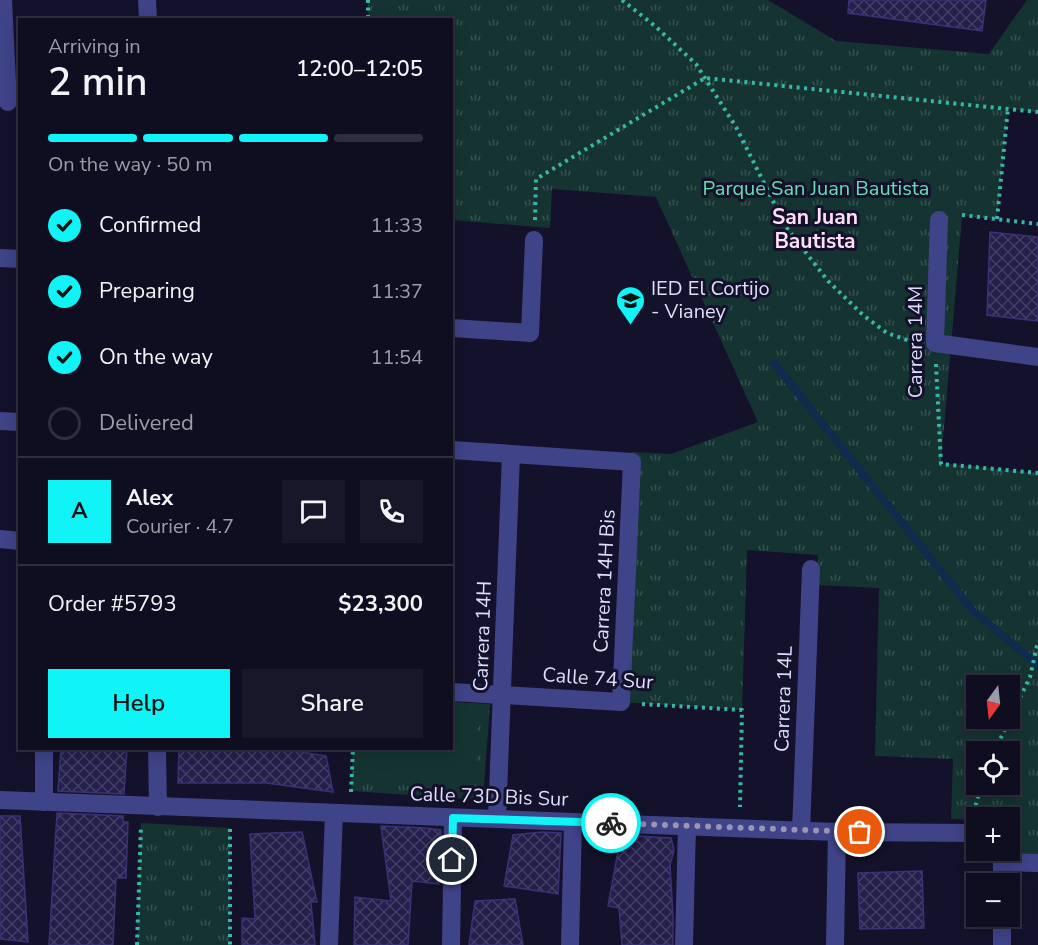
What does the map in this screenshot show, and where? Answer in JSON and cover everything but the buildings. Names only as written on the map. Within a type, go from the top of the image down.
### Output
[{"type":"street","points":[[3,0],[9,102]]},
{"type":"street","points":[[147,0],[148,18]]},
{"type":"street","name":"Carrera 14M","points":[[935,343],[939,220]]},
{"type":"street","points":[[453,328],[530,333],[534,240]]},
{"type":"street","points":[[0,258],[18,259]]},
{"type":"street","points":[[935,343],[1038,357]]},
{"type":"street","points":[[0,421],[18,422]]},
{"type":"street","points":[[453,450],[511,454]]},
{"type":"street","name":"Carrera 14H Bis","points":[[511,454],[632,462],[621,702]]},
{"type":"street","name":"Carrera 14H","points":[[497,819],[511,454]]},
{"type":"street","points":[[0,539],[18,541]]},
{"type":"street","name":"Carrera 14L","points":[[801,831],[811,569]]},
{"type":"street","name":"Calle 74 Sur","points":[[453,692],[621,702]]},
{"type":"street","points":[[44,750],[44,802]]},
{"type":"street","points":[[150,806],[157,750]]},
{"type":"street","name":"Calle 73D Bis Sur","points":[[0,800],[801,831],[966,833]]},
{"type":"street","points":[[329,945],[342,813]]},
{"type":"street","points":[[451,945],[453,818]]},
{"type":"street","points":[[570,945],[573,822]]},
{"type":"street","points":[[684,945],[687,826]]},
{"type":"street","points":[[835,945],[837,832]]},
{"type":"street","points":[[1020,860],[1038,863]]},
{"type":"street","points":[[1002,927],[1002,945]]},
{"type":"path","points":[[368,0],[368,18]]},
{"type":"path","points":[[622,0],[655,26],[696,64],[736,127],[786,227],[828,281],[863,315],[887,333],[918,343],[935,343]]},
{"type":"path","points":[[534,240],[536,179],[705,78],[1038,111]]},
{"type":"path","points":[[997,219],[1008,108]]},
{"type":"path","points":[[962,215],[1038,224]]},
{"type":"path","name":"Carrera 14M","points":[[935,343],[941,464],[1038,473]]},
{"type":"path","points":[[999,741],[1029,677],[1038,644]]},
{"type":"path","name":"Calle 74 Sur","points":[[621,702],[742,710],[740,828]]},
{"type":"path","points":[[342,813],[353,750]]},
{"type":"path","points":[[137,945],[150,806]]},
{"type":"path","points":[[229,809],[230,945]]},
{"type":"green space","name":"Parque San Juan Bautista","points":[[368,0],[768,0],[836,41],[989,54],[1027,0],[1038,0],[1038,112],[1008,109],[997,219],[962,216],[941,463],[1038,473],[1038,856],[1020,856],[1020,807],[966,807],[966,820],[951,819],[953,759],[875,756],[879,588],[817,585],[818,555],[747,550],[742,710],[621,702],[632,452],[671,454],[758,422],[656,197],[552,189],[550,228],[453,220],[453,18],[368,18]]},
{"type":"green space","points":[[453,702],[490,704],[483,800],[351,791],[353,750],[453,750]]},
{"type":"green space","points":[[453,707],[479,709],[475,781],[359,774],[361,750],[453,750]]},
{"type":"green space","points":[[141,823],[230,828],[230,945],[137,945]]},
{"type":"waterway","points":[[774,363],[973,611],[1038,665]]},
{"type":"way so far","points":[[611,823],[860,832]]},
{"type":"place","name":"IED El Cortijo - Vianey","points":[[630,326]]},
{"type":"district","name":"San Juan Bautista","points":[[815,229]]},
{"type":"route","points":[[452,860],[453,818],[611,823]]}]
